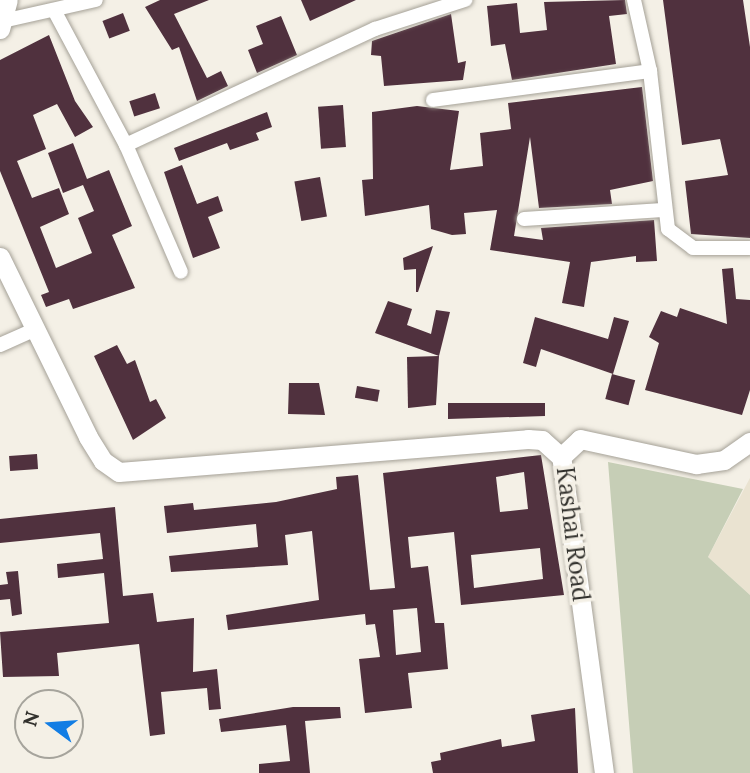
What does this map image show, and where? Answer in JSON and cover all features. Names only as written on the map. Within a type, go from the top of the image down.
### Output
[{"type":"street","points":[[8,0],[4,24],[96,0]]},
{"type":"street","points":[[125,145],[375,29],[465,0]]},
{"type":"street","points":[[634,0],[650,71],[663,210],[680,243],[708,251],[750,248]]},
{"type":"street","points":[[55,12],[125,145],[181,272]]},
{"type":"street","points":[[433,100],[650,71]]},
{"type":"street","points":[[524,219],[663,210]]},
{"type":"street","points":[[0,257],[88,437],[103,461],[119,472],[528,439],[542,440],[561,457]]},
{"type":"street","points":[[0,345],[36,329]]},
{"type":"street","name":"Kashai Road","points":[[604,773],[561,457],[580,439],[696,464],[724,460],[750,442]]},
{"type":"shaded area","points":[[750,478],[750,595],[708,557]]},
{"type":"green space","points":[[608,462],[743,489],[708,557],[750,595],[750,773],[633,773]]},
{"type":"building","points":[[160,0],[209,0],[174,14],[207,78],[221,71],[228,86],[197,101],[179,47],[172,50],[145,7]]},
{"type":"building","points":[[301,0],[356,0],[310,21]]},
{"type":"building","points":[[625,0],[627,14],[609,16],[616,64],[512,80],[505,44],[491,46],[487,6],[517,3],[520,33],[547,30],[544,2]]},
{"type":"building","points":[[663,0],[743,0],[750,47],[750,238],[691,234],[685,181],[728,175],[720,139],[682,145]]},
{"type":"building","points":[[123,13],[130,31],[109,39],[102,21]]},
{"type":"building","points":[[451,14],[458,63],[466,61],[463,80],[384,86],[381,56],[371,55],[372,41]]},
{"type":"building","points":[[281,16],[297,55],[257,73],[248,50],[263,44],[256,26]]},
{"type":"building","points":[[49,35],[75,101],[93,127],[75,137],[57,104],[33,115],[46,149],[17,161],[32,198],[59,188],[69,214],[40,227],[56,268],[92,253],[78,218],[94,211],[83,185],[63,193],[48,153],[73,143],[87,179],[109,170],[132,226],[112,235],[135,288],[73,309],[69,299],[46,307],[41,295],[49,292],[0,171],[0,60]]},
{"type":"building","points":[[642,87],[653,181],[610,190],[612,204],[539,208],[530,137],[514,236],[543,240],[541,228],[654,220],[657,261],[636,262],[636,256],[591,262],[584,307],[562,303],[570,262],[490,250],[497,210],[464,213],[466,234],[452,235],[431,229],[429,205],[365,216],[362,180],[373,179],[372,112],[417,106],[459,111],[450,170],[483,166],[480,133],[511,129],[508,103]]},
{"type":"building","points":[[155,93],[160,108],[134,117],[129,101]]},
{"type":"building","points":[[343,105],[346,147],[321,149],[318,107]]},
{"type":"building","points":[[267,112],[272,127],[256,133],[259,140],[230,150],[227,143],[179,161],[174,148]]},
{"type":"building","points":[[182,165],[197,204],[218,196],[223,211],[208,217],[220,248],[193,258],[164,172]]},
{"type":"building","points":[[320,177],[327,216],[301,221],[294,182]]},
{"type":"building","points":[[433,246],[416,292],[416,269],[404,270],[403,258]]},
{"type":"building","points":[[733,268],[736,299],[750,300],[750,390],[742,415],[645,390],[659,343],[649,337],[661,311],[677,317],[680,308],[727,324],[722,269]]},
{"type":"building","points":[[388,301],[412,309],[407,325],[431,334],[436,310],[450,312],[439,356],[375,333]]},
{"type":"building","points":[[535,317],[608,339],[614,317],[629,321],[613,374],[541,349],[536,367],[523,363]]},
{"type":"building","points":[[117,345],[127,364],[135,360],[150,402],[156,399],[166,418],[133,440],[94,356]]},
{"type":"building","points":[[439,356],[436,405],[408,408],[407,357]]},
{"type":"building","points":[[612,374],[635,380],[628,405],[605,399]]},
{"type":"building","points":[[289,383],[319,383],[325,415],[288,414]]},
{"type":"building","points":[[357,386],[380,390],[378,402],[355,398]]},
{"type":"building","points":[[448,403],[545,403],[545,416],[448,419]]},
{"type":"building","points":[[37,454],[38,469],[10,471],[9,456]]},
{"type":"building","points":[[541,455],[564,595],[461,605],[454,532],[408,537],[411,568],[428,566],[435,623],[444,623],[448,669],[408,673],[412,708],[365,713],[359,659],[380,657],[375,624],[366,625],[365,614],[228,630],[226,615],[319,600],[312,531],[285,535],[288,565],[171,572],[169,556],[258,547],[256,524],[167,533],[164,506],[193,503],[194,510],[276,502],[337,489],[336,477],[358,475],[370,590],[395,588],[383,473]],"holes":[[[524,472],[528,509],[500,512],[496,477]],[[540,548],[543,579],[474,588],[471,555]],[[417,608],[421,652],[396,655],[393,610]]]},
{"type":"building","points":[[115,507],[123,596],[153,593],[157,622],[194,618],[193,672],[217,669],[221,709],[209,710],[207,688],[161,692],[165,734],[150,736],[139,644],[57,653],[59,676],[3,677],[0,632],[109,623],[104,573],[58,578],[57,564],[103,559],[100,533],[0,543],[0,519]]},
{"type":"building","points":[[18,571],[22,614],[12,616],[10,599],[0,600],[0,585],[8,584],[6,572]]},
{"type":"building","points":[[293,707],[340,707],[341,718],[305,721],[310,773],[259,773],[259,764],[290,761],[286,725],[221,732],[219,719]]},
{"type":"building","points":[[575,708],[578,773],[433,773],[431,762],[441,760],[440,753],[501,739],[502,747],[535,741],[531,715]]}]
